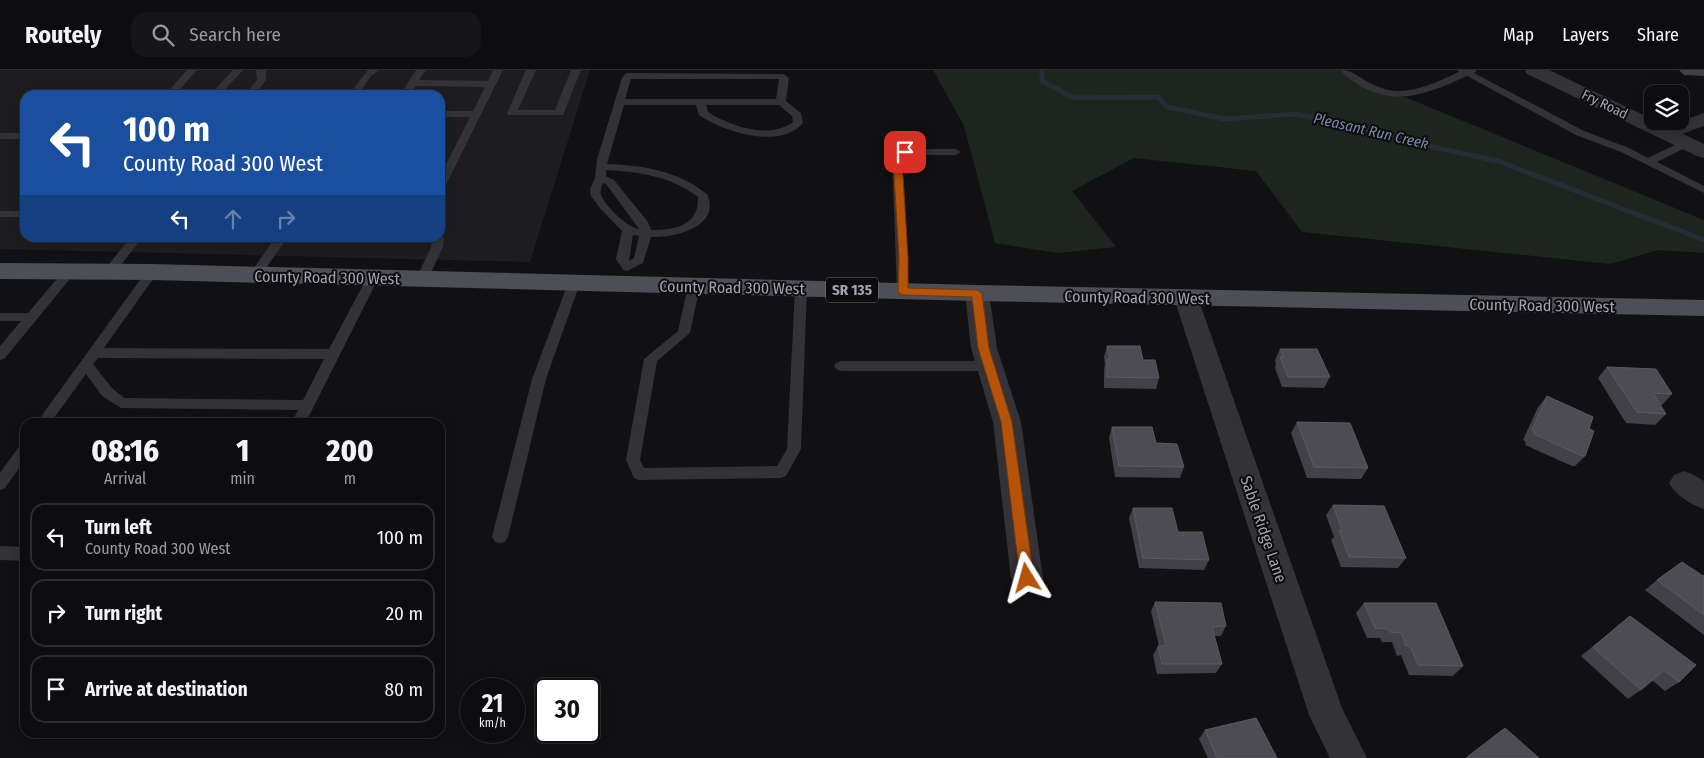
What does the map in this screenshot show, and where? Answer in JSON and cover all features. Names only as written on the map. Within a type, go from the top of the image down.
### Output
[{"type":"main road","name":"County Road 300 West","points":[[0,271],[152,272],[574,283],[625,276],[694,286],[1704,308]]},
{"type":"street","name":"Fry Road","points":[[1534,70],[1696,148]]},
{"type":"street","points":[[1666,133],[1704,119]]},
{"type":"street","points":[[977,293],[984,348],[1007,422],[1027,578]]},
{"type":"street","name":"Sable Ridge Lane","points":[[1186,298],[1327,715],[1350,758]]},
{"type":"lane","points":[[174,90],[192,70]]},
{"type":"lane","points":[[220,90],[238,70]]},
{"type":"lane","points":[[254,90],[262,80],[261,70]]},
{"type":"lane","points":[[357,90],[368,74],[374,70]]},
{"type":"lane","points":[[408,90],[421,70]]},
{"type":"lane","points":[[445,177],[498,70]]},
{"type":"lane","points":[[531,70],[512,113],[559,113],[576,70]]},
{"type":"lane","points":[[1345,70],[1353,77],[1376,90],[1398,96],[1426,89],[1467,71],[1580,133],[1625,150],[1704,190]]},
{"type":"lane","points":[[600,173],[632,168],[647,171],[684,184],[703,196],[704,211],[695,223],[668,233],[628,231],[596,196],[595,189],[627,78],[631,75],[781,76],[784,78],[781,102]]},
{"type":"lane","points":[[412,84],[491,84]]},
{"type":"lane","points":[[620,102],[700,102],[781,102],[797,115],[798,123],[790,130],[775,134],[722,126],[703,113],[700,102]]},
{"type":"lane","points":[[445,114],[476,114]]},
{"type":"lane","points":[[0,136],[20,136]]},
{"type":"lane","points":[[1648,162],[1696,148]]},
{"type":"lane","points":[[903,292],[904,258],[897,159],[899,155],[905,152],[956,152]]},
{"type":"lane","points":[[600,173],[610,182],[644,224],[646,233],[639,260],[625,276]]},
{"type":"lane","points":[[0,214],[20,214]]},
{"type":"lane","points":[[625,276],[622,259],[628,231]]},
{"type":"lane","points":[[109,272],[133,242]]},
{"type":"lane","points":[[255,275],[278,242]]},
{"type":"lane","points":[[422,279],[438,242]]},
{"type":"lane","points":[[0,355],[70,271]]},
{"type":"lane","points":[[47,418],[152,272]]},
{"type":"lane","points":[[301,418],[373,277]]},
{"type":"lane","points":[[500,537],[539,379],[574,283]]},
{"type":"lane","points":[[694,286],[684,333],[651,359],[633,460],[639,474],[781,472],[794,449],[801,289]]},
{"type":"lane","points":[[0,317],[32,317]]},
{"type":"lane","points":[[90,358],[333,354]]},
{"type":"lane","points":[[90,358],[107,392],[121,403],[308,405]]},
{"type":"lane","points":[[841,366],[990,366]]},
{"type":"lane","points":[[0,484],[20,456]]},
{"type":"lane","points":[[0,553],[20,554]]},
{"type":"shaded area","points":[[0,70],[590,70],[530,262],[0,249]]},
{"type":"shaded area","points":[[933,70],[1339,70],[1704,220],[1704,253],[1658,250],[1610,264],[1302,232],[1256,171],[1134,158],[1072,191],[1116,247],[1057,253],[995,243],[964,126]]},
{"type":"building","points":[[1107,346],[1140,346],[1143,360],[1155,360],[1159,378],[1107,377],[1107,359],[1110,359]]},
{"type":"building","points":[[1280,349],[1317,349],[1330,377],[1288,377],[1280,357],[1283,357]]},
{"type":"building","points":[[1607,367],[1656,369],[1672,394],[1653,393],[1666,414],[1637,412]]},
{"type":"building","points":[[1547,396],[1593,417],[1589,429],[1594,431],[1585,456],[1534,434],[1535,431],[1532,430]]},
{"type":"building","points":[[1297,422],[1350,423],[1368,468],[1314,467]]},
{"type":"building","points":[[1112,427],[1152,427],[1156,443],[1177,444],[1184,467],[1119,466]]},
{"type":"building","points":[[1333,505],[1384,506],[1406,558],[1349,557],[1339,530],[1342,530]]},
{"type":"building","points":[[1133,508],[1172,508],[1178,532],[1202,532],[1209,560],[1143,558]]},
{"type":"building","points":[[1682,562],[1704,575],[1704,615],[1657,580]]},
{"type":"building","points":[[1155,602],[1221,603],[1226,626],[1212,627],[1222,664],[1162,664],[1158,646],[1166,646]]},
{"type":"building","points":[[1364,603],[1436,603],[1463,666],[1418,665],[1410,646],[1406,646],[1401,633],[1390,632],[1389,629],[1375,628]]},
{"type":"building","points":[[1630,616],[1696,665],[1679,682],[1664,670],[1641,690],[1593,647]]},
{"type":"building","points":[[1256,718],[1277,758],[1217,758],[1205,730]]},
{"type":"building","points":[[1505,728],[1539,758],[1466,758]]},
{"type":"waterway","name":"Pleasant Run Creek","points":[[1042,70],[1042,81],[1074,98],[1158,97],[1167,107],[1225,119],[1295,114],[1357,126],[1433,147],[1498,161],[1704,240]]},
{"type":"route","points":[[905,152],[899,155],[897,159],[904,258],[903,292],[977,293],[984,348],[1007,422],[1027,578]]}]
